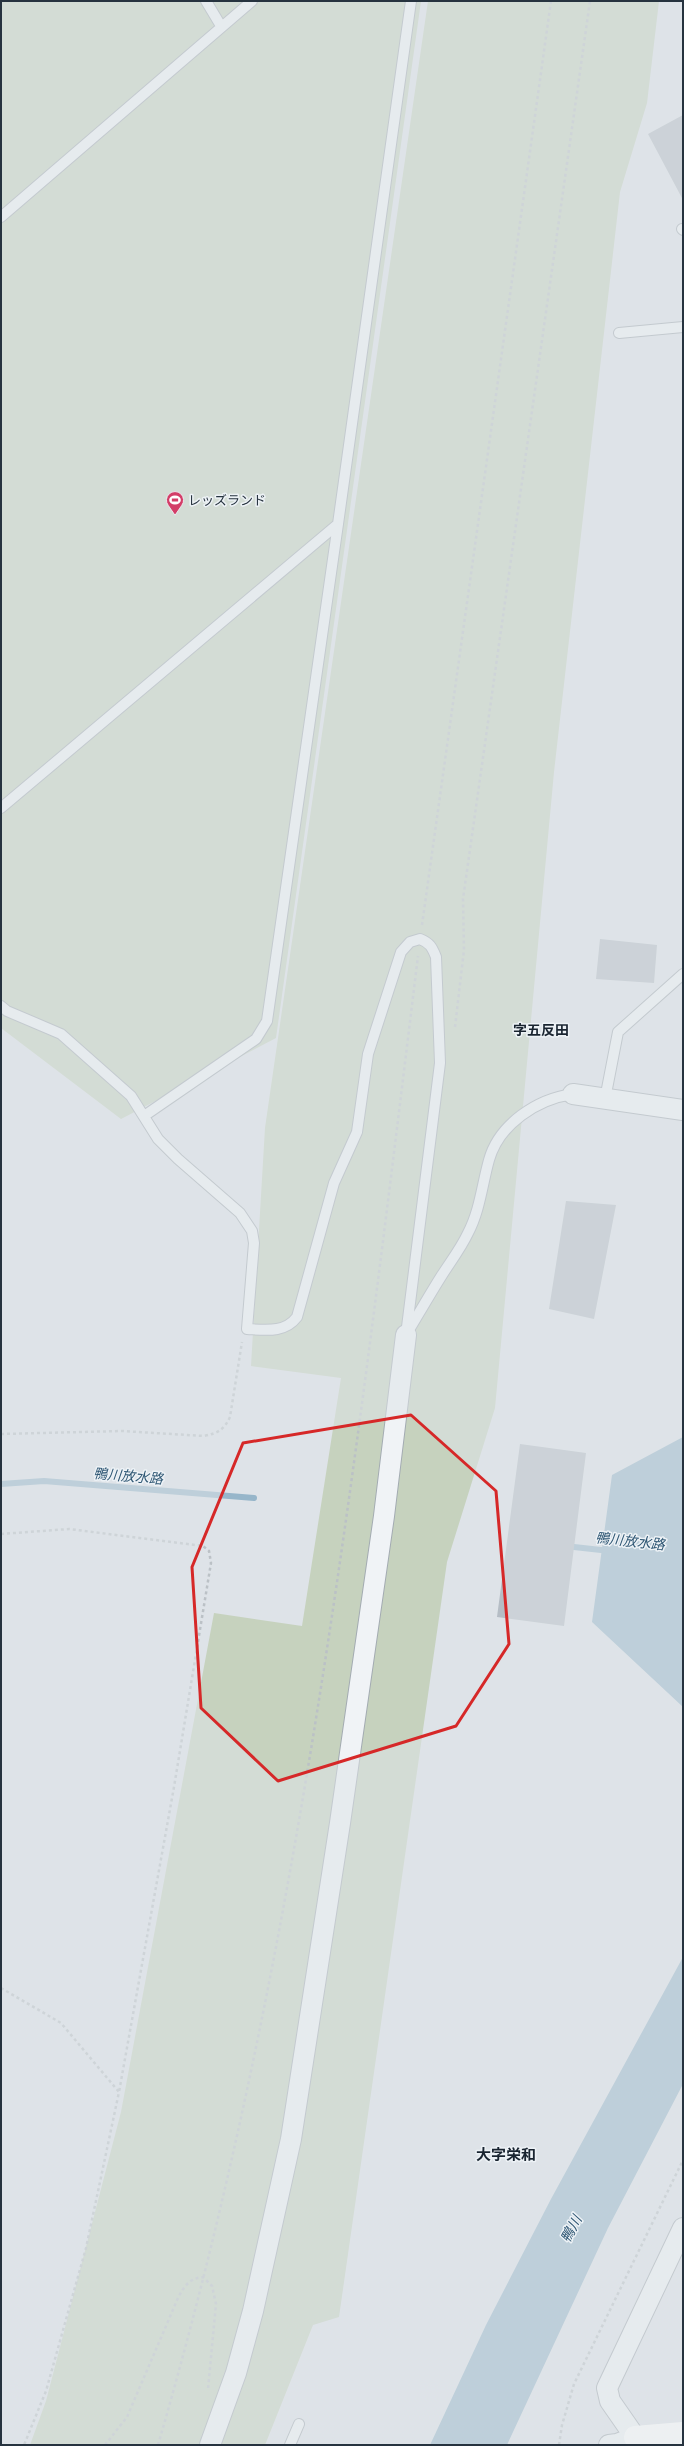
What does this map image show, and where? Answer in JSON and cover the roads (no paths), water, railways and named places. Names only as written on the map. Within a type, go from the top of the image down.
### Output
[{"type":"street","points":[[573,1094],[683,1110]]},
{"type":"street","points":[[210,2445],[236,2373],[253,2311],[291,2139],[342,1807],[384,1516],[406,1335]]},
{"type":"street","points":[[635,2437],[610,2401],[607,2388],[683,2228]]},
{"type":"street","points":[[609,2445],[617,2444],[635,2437],[683,2432]]},
{"type":"lane","points":[[206,1],[222,26]]},
{"type":"lane","points":[[1,217],[252,1]]},
{"type":"lane","points":[[144,1116],[256,1039],[267,1021],[411,1]]},
{"type":"lane","points":[[619,334],[683,327]]},
{"type":"lane","points":[[1,808],[338,524]]},
{"type":"lane","points":[[1,1006],[7,1011],[61,1034],[131,1096],[158,1139],[178,1159],[240,1213],[252,1230],[253,1255],[247,1329],[279,1329],[291,1325],[297,1317],[334,1183],[357,1132],[368,1054],[401,952],[410,942],[420,938],[432,945],[436,957],[440,1063],[406,1335]]},
{"type":"lane","points":[[605,1099],[618,1032],[683,974]]},
{"type":"lane","points":[[406,1335],[467,1235],[477,1214],[489,1159],[495,1144],[521,1115],[538,1104],[555,1096],[573,1094]]},
{"type":"lane","points":[[290,2445],[299,2424]]},
{"type":"water","points":[[683,1437],[683,1707],[592,1622],[612,1475]]},
{"type":"water","name":"鴨川","points":[[683,1957],[683,2084],[608,2228],[507,2445],[430,2445],[486,2325],[551,2199]]},
{"type":"waterway","name":"鴨川放水路","points":[[1,1484],[44,1481],[254,1498]]},
{"type":"waterway","name":"鴨川放水路","points":[[574,1547],[610,1551]]},
{"type":"place","name":"レッズランド","points":[[175,515]]},
{"type":"district","name":"字五反田","points":[[541,1030]]},
{"type":"district","name":"大字栄和","points":[[506,2155]]}]
